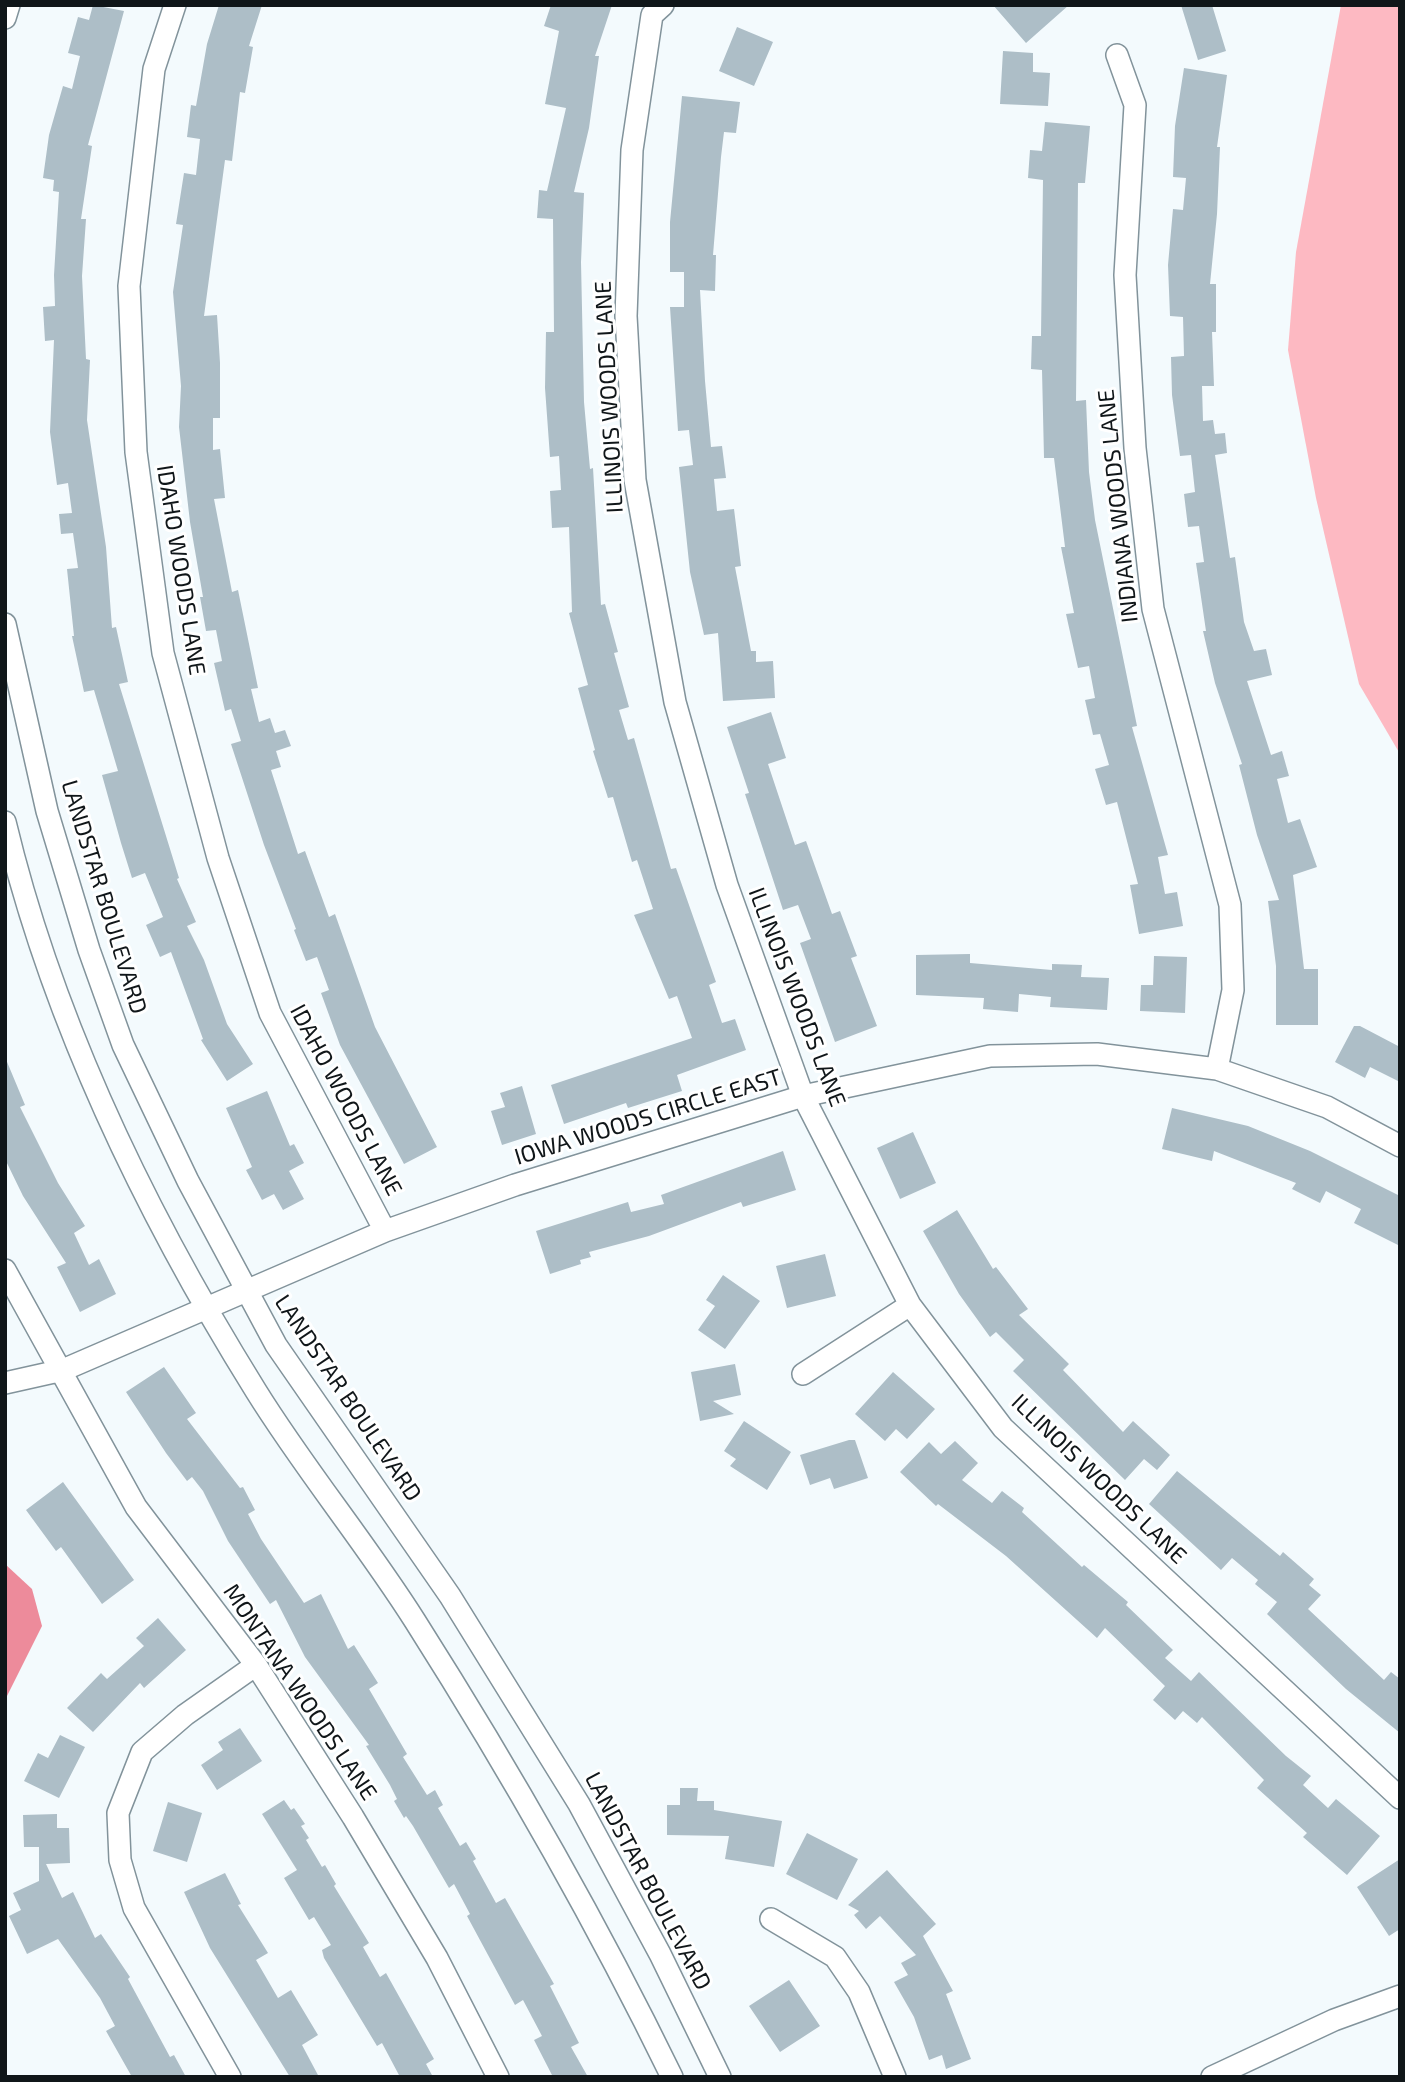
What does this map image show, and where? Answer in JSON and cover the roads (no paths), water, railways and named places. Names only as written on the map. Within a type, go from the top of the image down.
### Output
[{"type":"street","name":"IDAHO WOODS LANE","points":[[175,5],[154,69],[129,286],[136,452],[163,653],[218,858],[270,1013],[385,1231]]},
{"type":"street","name":"ILLINOIS WOODS LANE","points":[[663,5],[652,15],[632,150],[625,316],[635,480],[675,702],[727,885],[803,1096],[910,1305],[1003,1428],[1400,1798]]},
{"type":"street","name":"INDIANA WOODS LANE","points":[[1117,55],[1135,105],[1125,275],[1135,447],[1153,609],[1230,905],[1233,990],[1217,1069]]},
{"type":"street","name":"LANDSTAR BOULEVARD","points":[[5,624],[47,811],[97,974],[129,1057],[188,1181],[276,1345],[450,1596],[579,1804],[660,1954],[720,2077]]},
{"type":"street","points":[[5,822],[42,947],[85,1063],[150,1204],[257,1392],[413,1618],[535,1816],[622,1975],[672,2077]]},
{"type":"street","name":"IOWA WOODS CIRCLE EAST","points":[[5,1383],[62,1370],[385,1231],[528,1181],[803,1096],[990,1056],[1097,1054],[1217,1069],[1327,1107],[1400,1146]]},
{"type":"street","name":"MONTANA WOODS LANE","points":[[5,1270],[136,1507],[256,1665],[437,1958],[498,2077]]},
{"type":"street","points":[[803,1374],[910,1305]]},
{"type":"street","points":[[230,2077],[134,1909],[120,1860],[118,1812],[142,1752],[185,1715],[256,1665]]},
{"type":"street","points":[[771,1919],[835,1957],[859,1992],[895,2077]]},
{"type":"street","points":[[1212,2077],[1334,2020],[1400,1996]]}]
